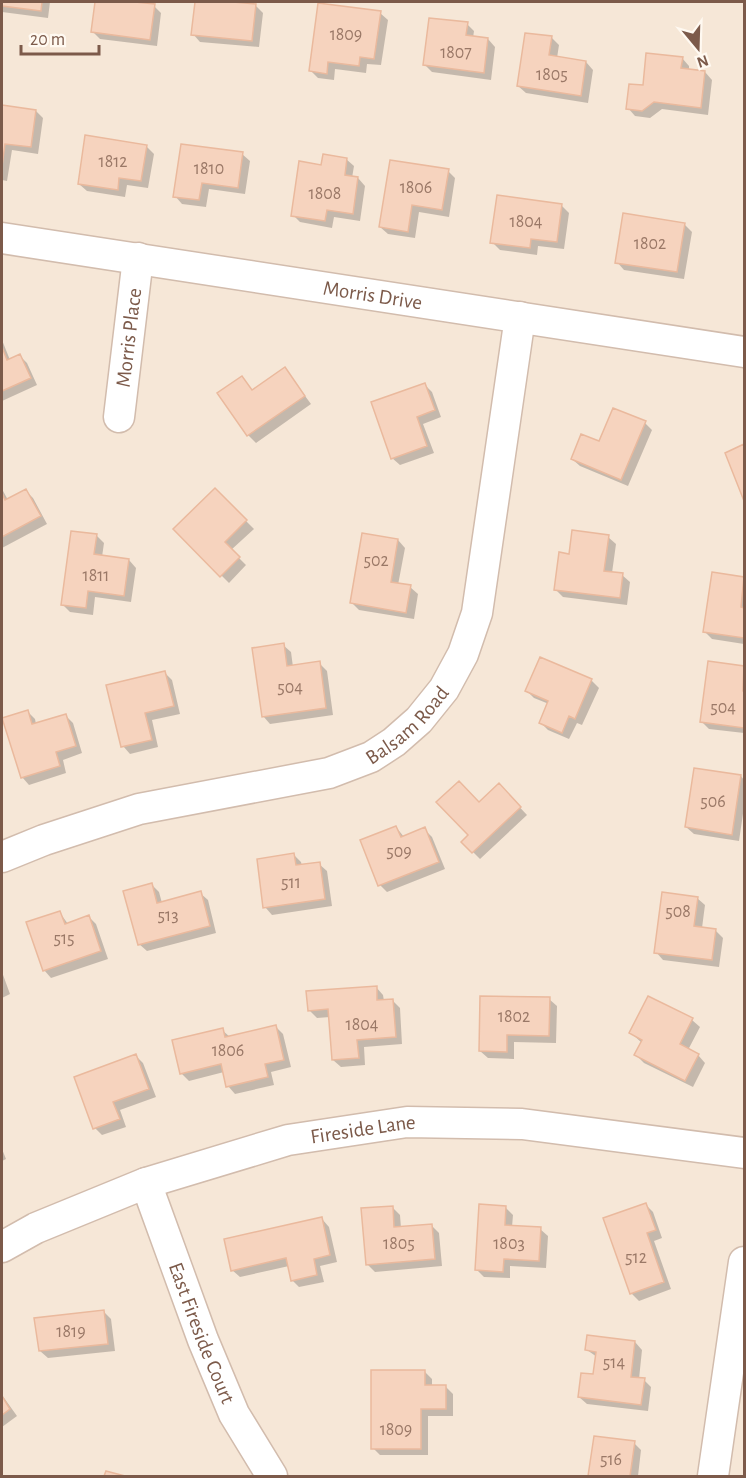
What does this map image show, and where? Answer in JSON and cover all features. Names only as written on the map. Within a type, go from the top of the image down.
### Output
[{"type":"street","name":"Morris Drive","points":[[2,238],[744,352]]},
{"type":"street","name":"Morris Place","points":[[120,417],[138,258]]},
{"type":"street","name":"Balsam Road","points":[[2,857],[44,840],[139,809],[329,773],[371,757],[394,742],[419,720],[444,689],[458,663],[477,613],[520,317]]},
{"type":"street","name":"Fireside Lane","points":[[2,1247],[36,1228],[146,1183],[288,1140],[407,1122],[522,1124],[744,1154]]},
{"type":"street","name":"East Fireside Court","points":[[146,1183],[203,1340],[234,1414],[272,1476]]},
{"type":"street","points":[[713,1476],[744,1262]]},
{"type":"shaded area","points":[[2,2],[744,2],[744,1476],[2,1476]]},
{"type":"building","points":[[2,2],[42,2],[41,11],[2,6]]},
{"type":"building","points":[[95,2],[155,4],[150,40],[91,32]]},
{"type":"building","points":[[195,2],[256,4],[252,41],[191,35]]},
{"type":"building","points":[[318,3],[381,11],[374,59],[360,57],[359,66],[328,62],[327,74],[309,71]]},
{"type":"building","points":[[429,18],[468,22],[466,35],[488,38],[484,73],[423,65]]},
{"type":"building","points":[[525,33],[552,36],[549,55],[586,61],[581,96],[517,86]]},
{"type":"building","points":[[646,53],[683,57],[681,68],[705,71],[701,108],[654,102],[642,111],[626,109],[629,84],[643,85]]},
{"type":"building","points":[[2,105],[36,110],[31,147],[5,144],[2,166]]},
{"type":"building","points":[[85,135],[147,145],[141,181],[119,178],[118,190],[78,184]]},
{"type":"building","points":[[181,144],[243,152],[238,188],[202,183],[199,200],[173,197]]},
{"type":"building","points":[[323,154],[347,158],[345,175],[358,177],[353,214],[327,210],[325,221],[291,216],[299,161],[321,165]]},
{"type":"building","points":[[390,160],[449,169],[442,210],[412,205],[408,232],[379,227]]},
{"type":"building","points":[[497,195],[562,204],[557,242],[531,239],[530,248],[490,243]]},
{"type":"building","points":[[623,213],[685,223],[677,272],[615,263]]},
{"type":"building","points":[[2,347],[7,360],[20,354],[31,378],[2,391]]},
{"type":"building","points":[[285,367],[305,396],[247,436],[217,393],[242,376],[252,390]]},
{"type":"building","points":[[425,383],[435,410],[417,417],[427,446],[391,459],[371,402]]},
{"type":"building","points":[[613,408],[646,421],[621,480],[571,459],[581,434],[599,441]]},
{"type":"building","points":[[744,444],[744,501],[725,453]]},
{"type":"building","points":[[215,488],[247,520],[225,542],[240,557],[220,577],[173,529]]},
{"type":"building","points":[[26,489],[41,516],[2,537],[2,493],[5,500]]},
{"type":"building","points":[[572,530],[609,535],[604,571],[623,573],[620,598],[554,590],[559,552],[569,554]]},
{"type":"building","points":[[71,531],[97,534],[94,554],[129,559],[124,596],[88,591],[86,608],[61,605]]},
{"type":"building","points":[[362,533],[398,539],[391,582],[411,585],[406,613],[350,603]]},
{"type":"building","points":[[712,572],[744,577],[741,607],[744,608],[744,638],[703,632]]},
{"type":"building","points":[[284,643],[287,666],[320,661],[326,708],[262,717],[252,648]]},
{"type":"building","points":[[540,657],[592,679],[575,719],[569,716],[562,733],[539,723],[548,701],[525,691]]},
{"type":"building","points":[[708,661],[744,666],[744,728],[700,722]]},
{"type":"building","points":[[165,671],[174,706],[145,713],[152,740],[121,747],[106,685]]},
{"type":"building","points":[[28,710],[32,724],[66,714],[76,746],[56,752],[60,766],[21,778],[2,718]]},
{"type":"building","points":[[694,768],[741,775],[732,835],[685,827]]},
{"type":"building","points":[[459,781],[479,802],[499,783],[521,807],[472,853],[461,842],[468,835],[436,802]]},
{"type":"building","points":[[396,826],[401,837],[425,827],[439,862],[378,886],[360,840]]},
{"type":"building","points":[[294,853],[296,865],[320,862],[325,899],[263,908],[257,859]]},
{"type":"building","points":[[152,883],[157,903],[201,891],[210,926],[138,945],[123,891]]},
{"type":"building","points":[[662,892],[698,897],[694,926],[716,929],[712,960],[654,953]]},
{"type":"building","points":[[60,911],[65,924],[89,915],[101,951],[43,971],[26,922]]},
{"type":"building","points":[[377,986],[377,1000],[393,999],[396,1037],[357,1040],[359,1058],[332,1060],[328,1009],[308,1011],[306,991]]},
{"type":"building","points":[[480,996],[550,997],[549,1036],[507,1035],[507,1052],[479,1051]]},
{"type":"building","points":[[648,996],[693,1018],[680,1044],[699,1054],[685,1081],[634,1055],[642,1040],[629,1033]]},
{"type":"building","points":[[276,1025],[284,1060],[265,1064],[268,1077],[226,1087],[221,1064],[180,1074],[172,1040],[223,1028],[225,1037]]},
{"type":"building","points":[[136,1054],[149,1089],[113,1102],[120,1119],[93,1129],[74,1077]]},
{"type":"building","points":[[646,1203],[656,1230],[647,1233],[664,1282],[630,1294],[603,1218]]},
{"type":"building","points":[[479,1204],[506,1206],[505,1225],[541,1227],[539,1261],[504,1259],[503,1272],[475,1270]]},
{"type":"building","points":[[393,1206],[394,1227],[432,1224],[435,1259],[366,1265],[361,1208]]},
{"type":"building","points":[[322,1217],[330,1255],[314,1259],[317,1275],[291,1281],[286,1258],[231,1271],[224,1239]]},
{"type":"building","points":[[104,1310],[108,1344],[39,1351],[34,1318]]},
{"type":"building","points":[[587,1335],[635,1341],[631,1377],[645,1378],[641,1405],[578,1397],[581,1373],[593,1374],[596,1352],[585,1350]]},
{"type":"building","points":[[371,1370],[425,1370],[425,1385],[446,1385],[446,1409],[421,1409],[421,1449],[371,1449]]},
{"type":"building","points":[[2,1396],[10,1409],[2,1415]]},
{"type":"building","points":[[594,1436],[635,1441],[630,1476],[588,1476]]},
{"type":"building","points":[[106,1471],[125,1476],[104,1476]]}]
